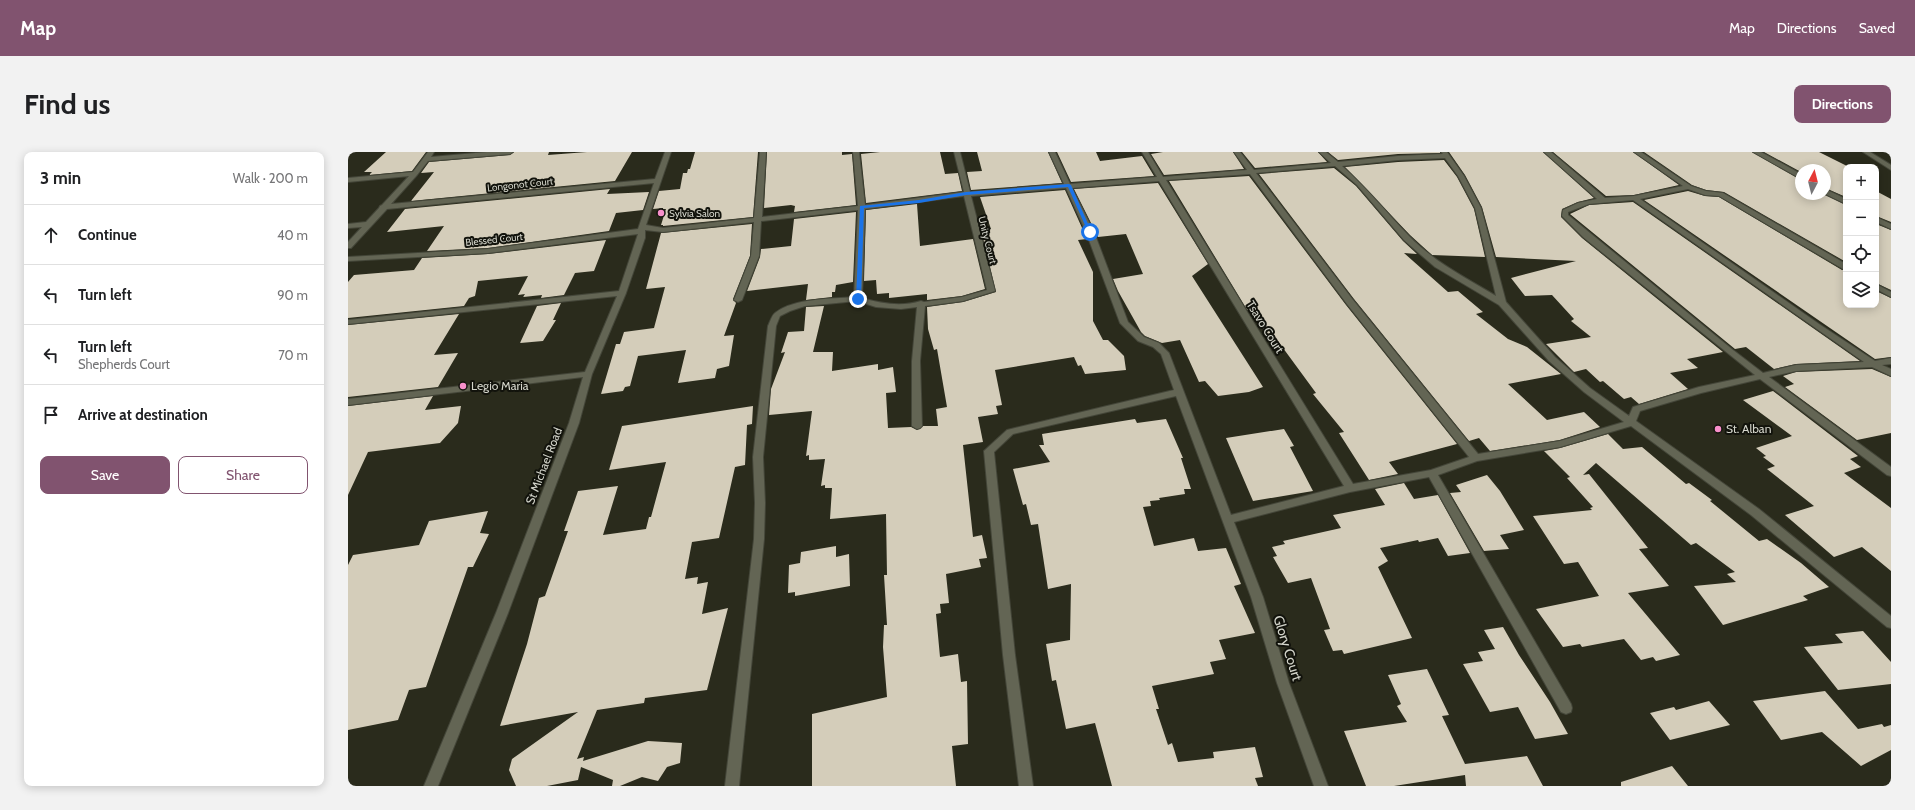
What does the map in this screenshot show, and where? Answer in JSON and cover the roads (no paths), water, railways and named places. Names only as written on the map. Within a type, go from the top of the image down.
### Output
[{"type":"street","points":[[348,246],[366,224],[415,174],[431,152]]},
{"type":"street","points":[[425,159],[510,152]]},
{"type":"street","name":"St Michael Road","points":[[431,786],[502,613],[574,423],[588,374],[622,293],[668,152]]},
{"type":"street","points":[[738,300],[755,256],[763,152]]},
{"type":"street","points":[[856,152],[862,207],[858,299]]},
{"type":"street","name":"Unity Court","points":[[921,303],[963,299],[991,291],[966,194],[957,152]]},
{"type":"street","name":"Glory Court","points":[[1052,152],[1090,232],[1124,323],[1141,339],[1156,345],[1164,353],[1257,597],[1283,683],[1321,786]]},
{"type":"street","name":"Tsavo Court","points":[[1145,152],[1160,179],[1350,488]]},
{"type":"street","points":[[1237,152],[1350,302],[1476,458]]},
{"type":"street","points":[[1322,152],[1337,164],[1384,211],[1407,238],[1438,265],[1502,303],[1552,359],[1587,390],[1755,512],[1891,623]]},
{"type":"street","points":[[1547,152],[1604,200]]},
{"type":"street","points":[[1637,152],[1689,187],[1705,193],[1720,194],[1843,265]]},
{"type":"street","points":[[1756,152],[1795,174]]},
{"type":"street","points":[[1866,152],[1891,168]]},
{"type":"street","points":[[1445,154],[1462,176],[1478,208],[1502,303]]},
{"type":"street","name":"Blessed Court","points":[[348,259],[488,251],[642,229],[663,230],[919,201],[966,194],[1445,154]]},
{"type":"street","points":[[348,180],[415,174]]},
{"type":"street","name":"Longonot Court","points":[[382,207],[659,181]]},
{"type":"street","points":[[1689,187],[1634,198],[1604,200],[1571,207],[1565,210],[1565,216],[1603,250],[1730,352],[1891,472]]},
{"type":"street","points":[[1831,194],[1843,200]]},
{"type":"street","points":[[1634,198],[1734,270],[1873,364],[1891,373]]},
{"type":"street","points":[[1879,221],[1891,227]]},
{"type":"street","points":[[348,226],[366,224]]},
{"type":"street","points":[[1879,288],[1891,295]]},
{"type":"street","points":[[348,322],[622,293]]},
{"type":"street","points":[[732,786],[759,539],[760,503],[758,457],[772,326],[777,315],[787,309],[805,304],[858,299],[876,305],[894,306],[921,303],[916,361],[916,426]]},
{"type":"street","points":[[1631,423],[1636,409],[1699,390],[1761,375],[1796,368],[1873,364],[1891,361]]},
{"type":"street","points":[[348,402],[588,374]]},
{"type":"street","points":[[1026,786],[1009,655],[989,451],[1010,432],[1180,392]]},
{"type":"street","points":[[1227,520],[1282,507],[1350,488],[1432,473],[1476,458],[1560,444],[1631,423]]},
{"type":"street","points":[[1432,473],[1566,708]]},
{"type":"place","name":"Sylvia Salon","points":[[661,213]]},
{"type":"place","name":"Legio Maria","points":[[463,386]]},
{"type":"place","name":"St. Alban","points":[[1718,429]]}]
